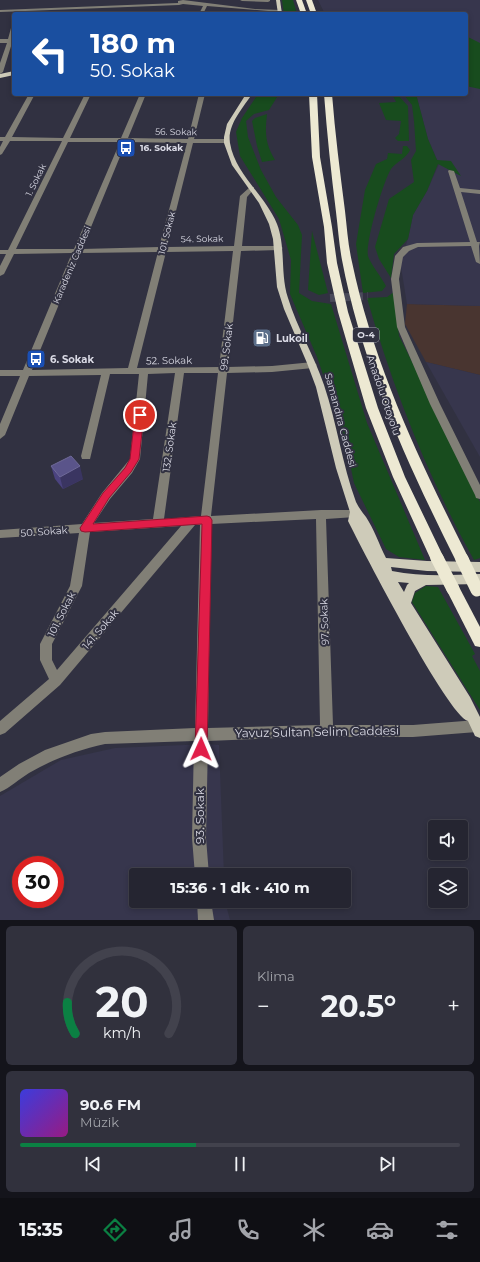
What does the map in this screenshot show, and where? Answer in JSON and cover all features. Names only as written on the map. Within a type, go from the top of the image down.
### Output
[{"type":"highway","points":[[299,0],[303,12]]},
{"type":"highway","points":[[308,0],[313,12]]},
{"type":"highway","name":"Anadolu Otoyolu","points":[[313,96],[318,170],[328,227],[332,263],[343,312],[372,408],[399,477],[436,558],[480,641]]},
{"type":"highway","name":"Anadolu Otoyolu","points":[[328,96],[334,166],[347,263],[359,312],[375,363],[414,461],[462,559],[479,588]]},
{"type":"main road","points":[[278,0],[280,12]]},
{"type":"main road","points":[[0,76],[12,73]]},
{"type":"main road","points":[[227,142],[231,123],[248,96]]},
{"type":"main road","name":"Samandıra Caddesi","points":[[227,142],[232,158],[262,201],[273,224],[279,248],[281,285],[292,320],[313,365],[330,423],[339,464],[355,513],[362,520],[373,543],[381,569],[405,603],[466,701],[478,729]]},
{"type":"main road","points":[[355,513],[353,521],[381,569],[399,610],[455,698],[478,729]]},
{"type":"main road","points":[[373,543],[384,555],[404,564]]},
{"type":"main road","points":[[381,569],[404,564],[480,567]]},
{"type":"main road","points":[[381,569],[402,578],[433,579],[479,588]]},
{"type":"main road","points":[[405,603],[411,588],[424,580],[433,579]]},
{"type":"street","points":[[75,12],[81,0]]},
{"type":"street","points":[[103,12],[108,0]]},
{"type":"street","points":[[132,12],[132,6],[135,0]]},
{"type":"street","points":[[154,0],[182,4]]},
{"type":"street","points":[[242,0],[268,1],[279,12]]},
{"type":"street","points":[[0,17],[2,9],[19,10],[182,4],[206,4],[272,12]]},
{"type":"street","points":[[202,12],[206,4]]},
{"type":"street","points":[[0,41],[12,41],[0,72]]},
{"type":"street","points":[[0,153],[31,96]]},
{"type":"street","name":"1. Sokak","points":[[0,274],[87,96]]},
{"type":"street","name":"Karadeniz Caddesi","points":[[0,435],[143,96]]},
{"type":"street","name":"101. Sokak","points":[[132,371],[202,96]]},
{"type":"street","points":[[0,140],[124,140]]},
{"type":"street","name":"56. Sokak","points":[[124,140],[227,142]]},
{"type":"street","points":[[451,171],[477,244],[480,262]]},
{"type":"street","name":"99. Sokak","points":[[207,520],[206,508],[244,196],[252,188]]},
{"type":"street","points":[[457,190],[480,192]]},
{"type":"street","points":[[477,244],[417,245],[406,249],[399,256],[395,279],[401,327],[435,404],[480,494]]},
{"type":"street","name":"54. Sokak","points":[[0,252],[279,248]]},
{"type":"street","name":"52. Sokak","points":[[26,373],[272,369],[313,365]]},
{"type":"street","name":"101. Sokak","points":[[56,681],[46,660],[46,644],[76,586],[85,528],[106,496],[128,470],[135,459],[144,371]]},
{"type":"street","name":"132. Sokak","points":[[158,523],[180,371]]},
{"type":"street","points":[[86,456],[106,372]]},
{"type":"street","points":[[0,373],[26,373]]},
{"type":"street","points":[[460,453],[480,484]]},
{"type":"street","name":"50. Sokak","points":[[0,534],[207,520],[355,513]]},
{"type":"street","name":"97. Sokak","points":[[321,514],[327,731]]},
{"type":"street","points":[[201,734],[207,520]]},
{"type":"street","name":"141. Sokak","points":[[0,729],[56,681],[192,521]]},
{"type":"street","name":"Yavuz Sultan Selim Caddesi","points":[[0,784],[46,756],[86,741],[105,738],[201,734],[478,729]]},
{"type":"street","name":"93. Sokak","points":[[201,734],[199,838],[201,868]]},
{"type":"street","points":[[205,908],[206,920]]},
{"type":"shaded area","points":[[318,0],[480,0],[480,306],[407,304],[400,261],[408,239],[413,215],[427,191],[439,164],[428,139],[417,96],[468,96],[468,12],[324,12]]},
{"type":"shaded area","points":[[407,304],[480,306],[480,375],[426,362],[405,324]]},
{"type":"shaded area","points":[[426,362],[480,375],[480,457]]},
{"type":"shaded area","points":[[208,744],[219,745],[224,868],[129,868],[129,908],[227,908],[230,920],[0,920],[0,796],[61,760],[115,748]]},
{"type":"green space","points":[[282,0],[293,0],[296,12],[284,12]]},
{"type":"green space","points":[[468,37],[480,43],[480,89],[468,86]]},
{"type":"green space","points":[[257,96],[278,96],[269,110],[254,114],[246,121],[248,137],[261,170],[276,197],[298,225],[302,235],[299,293],[312,301],[331,304],[367,423],[425,560],[399,557],[386,549],[354,483],[344,435],[317,357],[290,294],[291,260],[279,219],[240,156],[236,132],[242,118]]},
{"type":"green space","points":[[393,96],[399,96],[408,106],[409,141],[398,141],[395,138],[399,134],[401,121],[386,120],[379,103],[396,102]]},
{"type":"green space","points":[[405,96],[417,96],[428,139],[437,160],[451,161],[461,176],[438,164],[427,191],[413,215],[408,239],[394,254],[391,278],[379,259],[375,247],[389,199],[414,182],[411,160],[416,151],[412,105]]},
{"type":"green space","points":[[267,114],[266,138],[275,160],[262,162],[252,121],[255,118]]},
{"type":"green space","points":[[403,146],[407,146],[410,150],[409,153],[391,169],[375,212],[369,239],[369,259],[386,286],[382,291],[363,293],[356,244],[365,190],[376,164],[387,159],[388,153],[402,154]]},
{"type":"green space","points":[[312,231],[328,293],[319,295],[308,290]]},
{"type":"green space","points":[[394,292],[399,336],[455,447],[480,502],[480,558],[474,560],[457,529],[427,465],[400,399],[377,332],[367,298],[387,297]]},
{"type":"green space","points":[[426,586],[438,587],[475,654],[472,656],[480,671],[480,710],[412,602],[415,593]]},
{"type":"building","points":[[71,456],[80,466],[60,477],[51,466]]},
{"type":"tunnel","points":[[330,298],[368,296]]},
{"type":"place","name":"16. Sokak","points":[[126,148]]},
{"type":"place","name":"Lukoil","points":[[262,338]]},
{"type":"place","name":"6. Sokak","points":[[36,359]]},
{"type":"route","points":[[140,415],[135,459],[128,470],[106,496],[85,528],[207,520],[201,749]]}]
